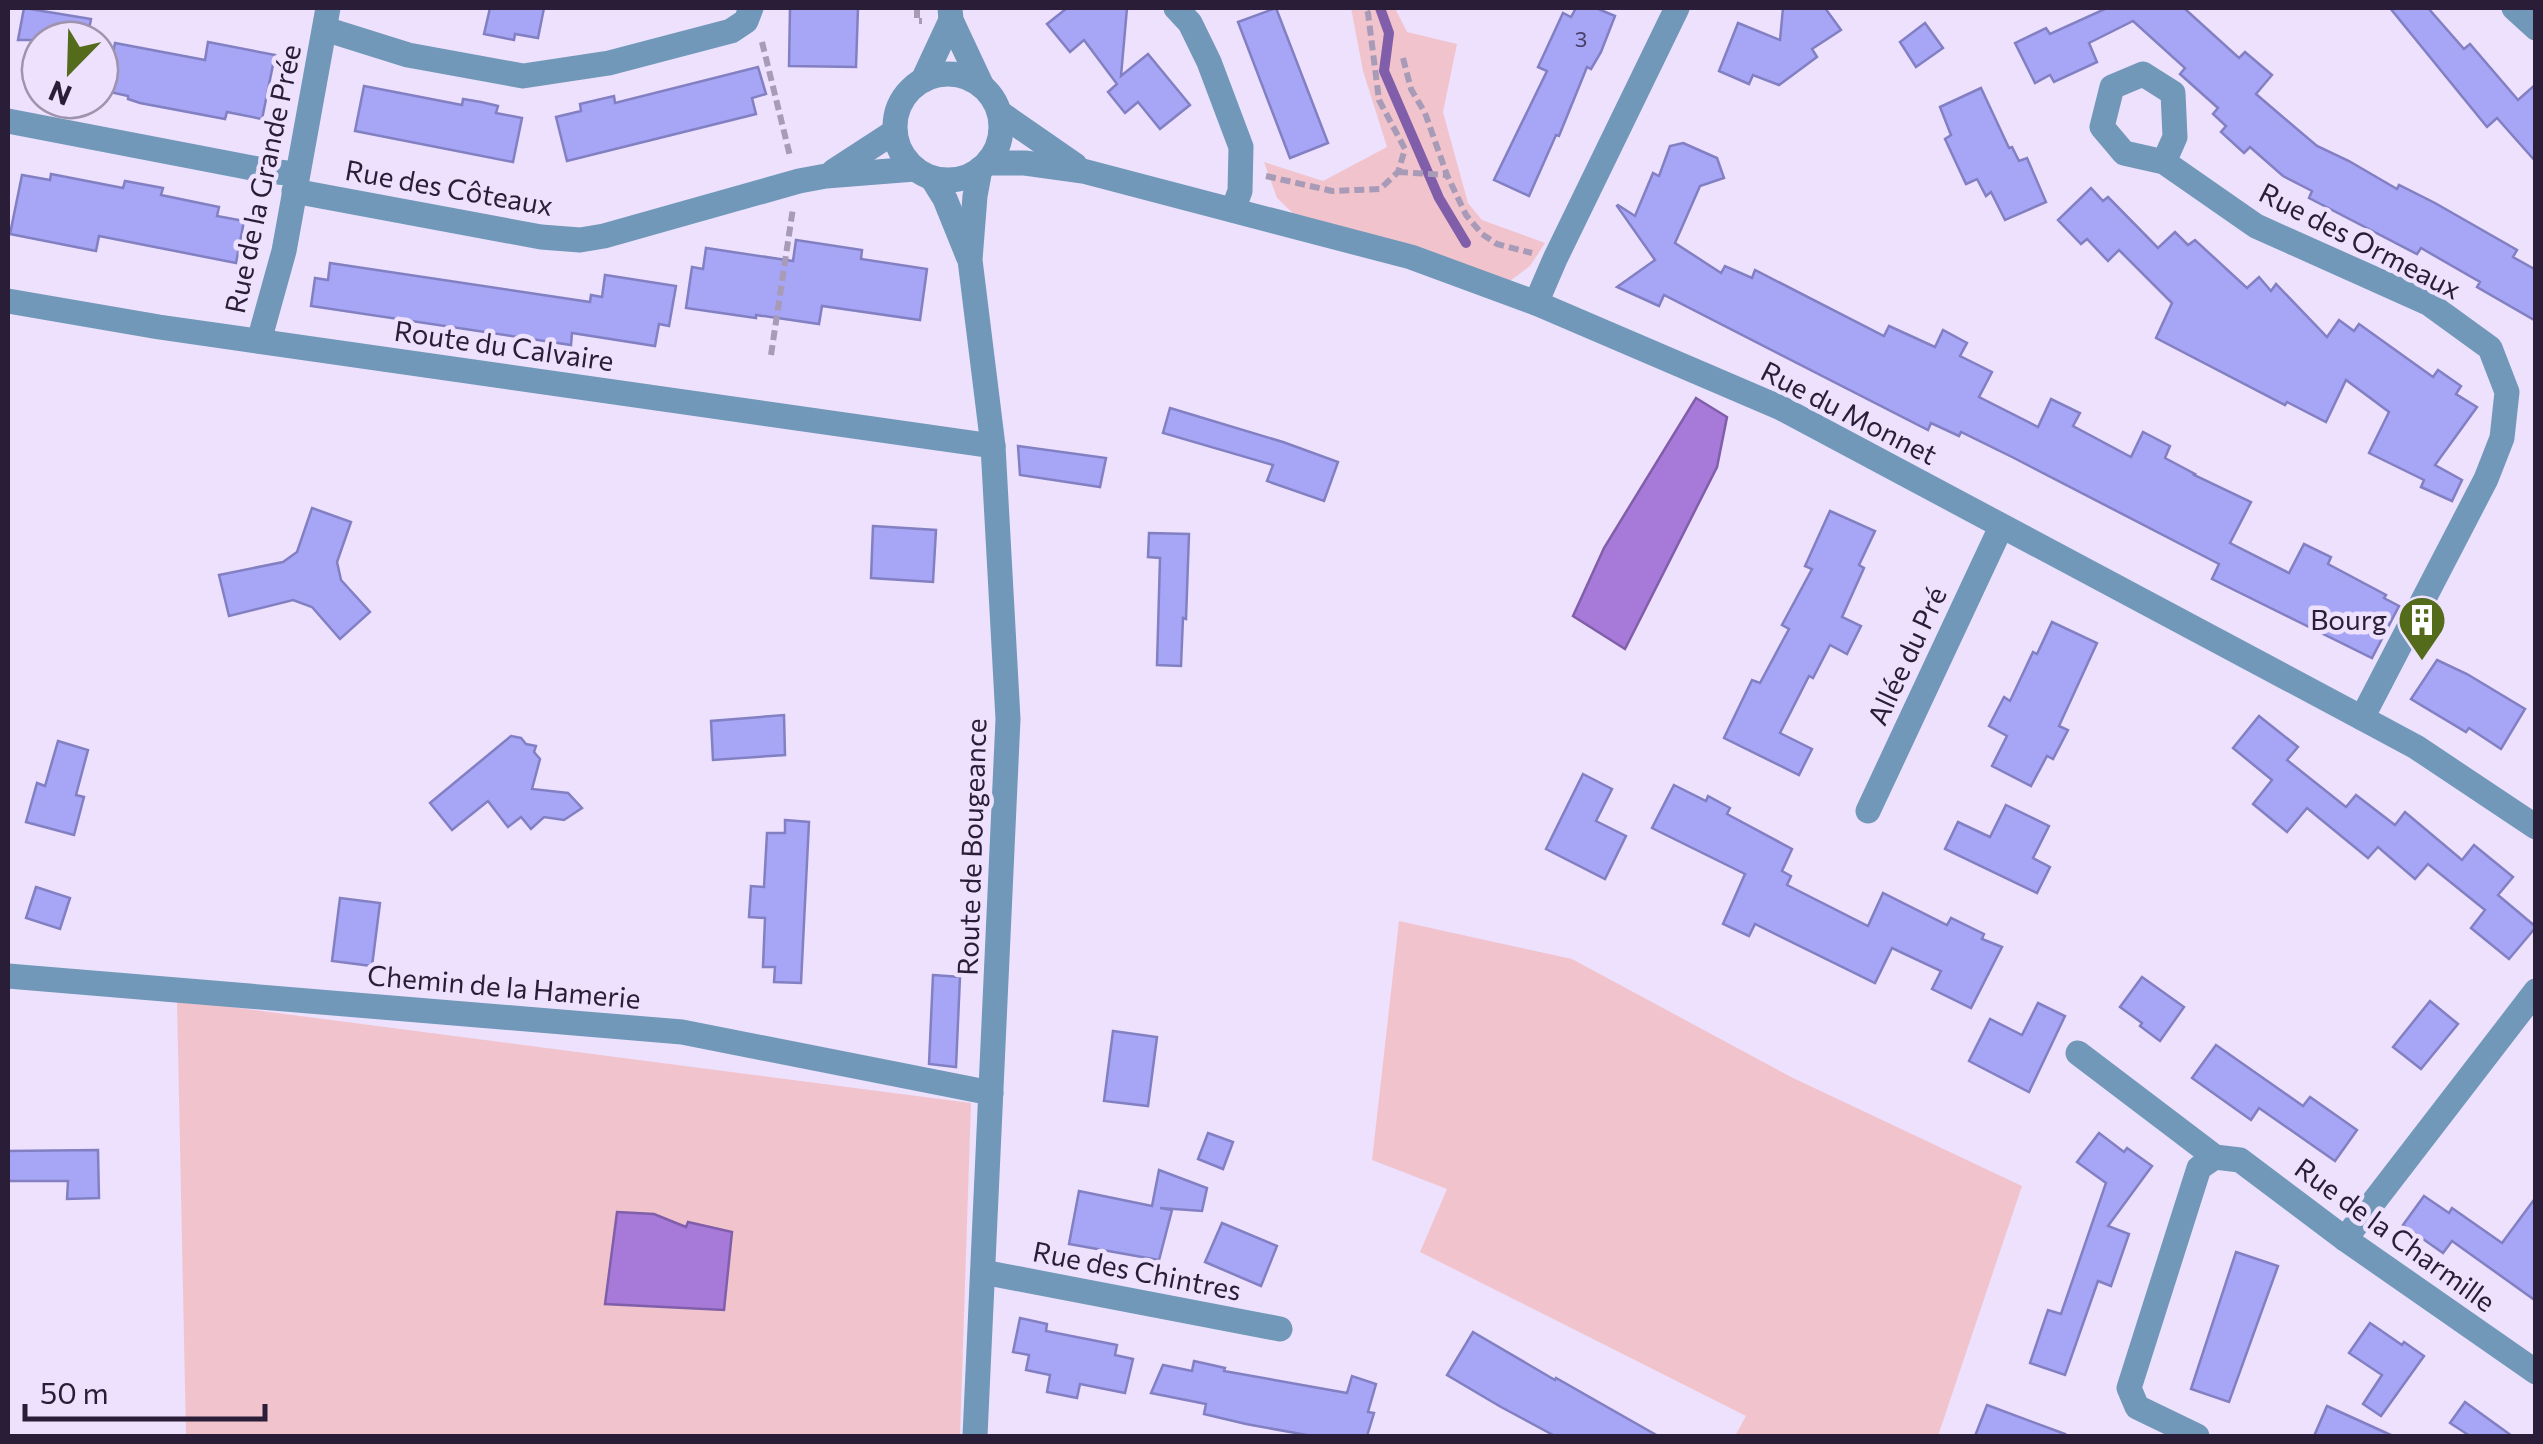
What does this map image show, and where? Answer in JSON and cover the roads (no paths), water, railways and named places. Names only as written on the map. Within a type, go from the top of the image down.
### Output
[{"type":"street","name":"Rue de la Grande Prée","points":[[259,341],[284,252],[327,18],[408,54],[524,76],[608,63],[730,31],[746,21],[751,8]]},
{"type":"street","points":[[1176,8],[1190,23],[1209,62],[1241,147],[1240,192],[1233,210]]},
{"type":"street","points":[[1536,303],[1554,258],[1678,8]]},
{"type":"street","points":[[2514,8],[2536,28]]},
{"type":"street","points":[[923,80],[951,14]]},
{"type":"street","points":[[951,14],[981,84],[1000,113],[1002,131],[997,148],[984,166],[958,180],[923,173],[899,149],[894,132],[902,98],[914,84],[930,76],[948,73],[981,84]]},
{"type":"street","name":"Rue du Monnet","points":[[1000,113],[1083,170]]},
{"type":"street","name":"Rue des Côteaux","points":[[8,121],[268,171],[296,183],[542,238],[580,240],[604,236],[826,176],[923,173]]},
{"type":"street","name":"Rue des Côteaux","points":[[826,176],[894,132]]},
{"type":"street","name":"Rue des Ormeaux","points":[[2164,162],[2256,226],[2428,304],[2490,348],[2507,392],[2502,438],[2486,479],[2362,718]]},
{"type":"street","name":"Rue du Monnet","points":[[984,166],[1025,163],[1083,170],[1412,257],[1536,303],[1781,408],[2416,747],[2536,827]]},
{"type":"street","name":"Route de Bougeance","points":[[970,260],[984,166]]},
{"type":"street","name":"Route de Bougeance","points":[[923,173],[945,199],[970,260],[993,446],[1008,719],[975,1436]]},
{"type":"street","name":"Route du Calvaire","points":[[8,302],[993,446]]},
{"type":"street","name":"Allée du Pré","points":[[1868,811],[2001,527]]},
{"type":"street","name":"Chemin de la Hamerie","points":[[8,976],[682,1032],[991,1094]]},
{"type":"street","points":[[2345,1239],[2536,991]]},
{"type":"street","name":"Rue de la Charmille","points":[[2078,1054],[2216,1158],[2240,1160],[2345,1239],[2536,1372]]},
{"type":"street","points":[[2197,1436],[2137,1407],[2130,1388],[2199,1168],[2216,1158]]},
{"type":"street","name":"Rue des Chintres","points":[[983,1272],[1280,1329]]},
{"type":"waterway","points":[[1380,8],[1389,33],[1384,71],[1439,198],[1466,243]]},
{"type":"place","name":"Bourg","points":[[2422,662]]}]
